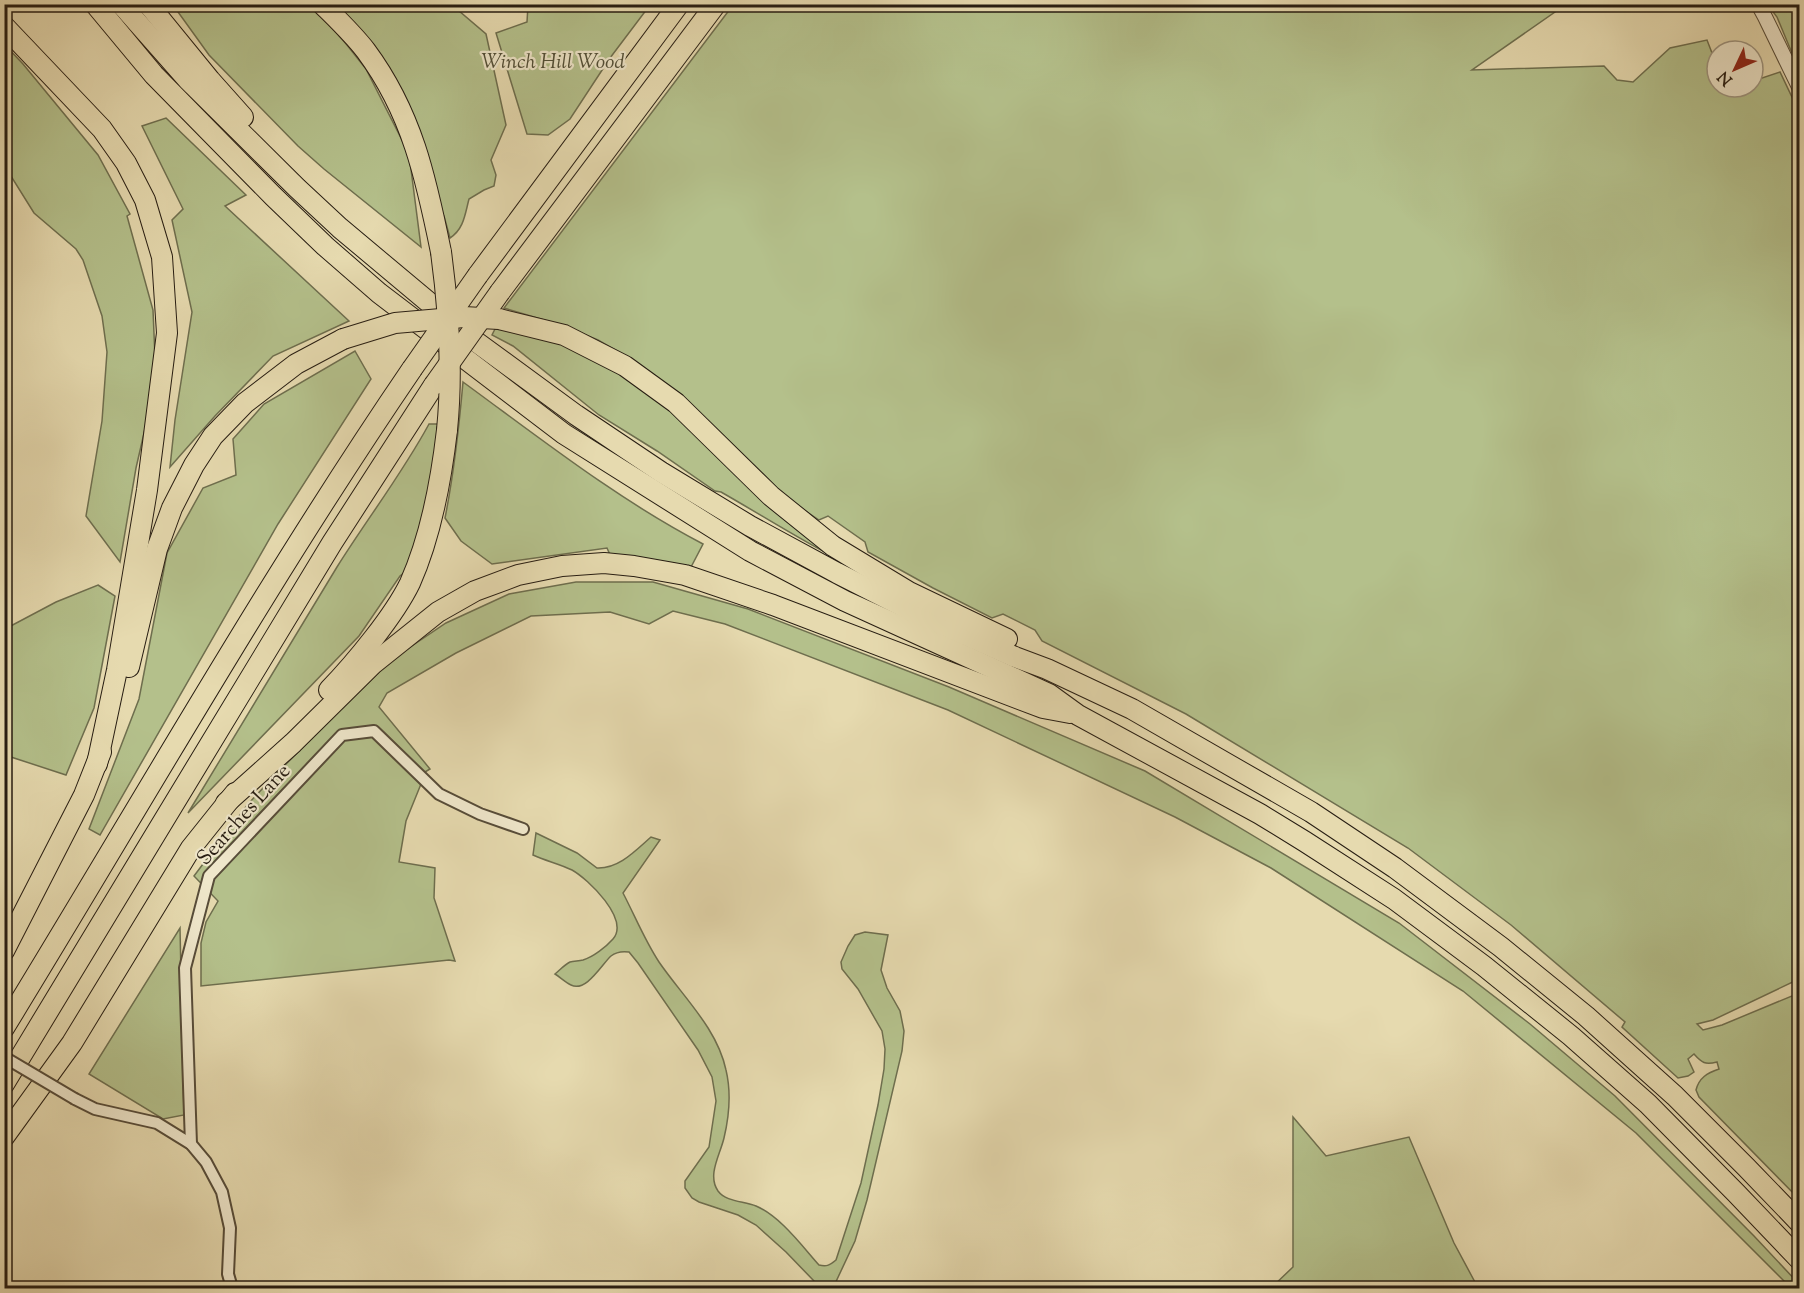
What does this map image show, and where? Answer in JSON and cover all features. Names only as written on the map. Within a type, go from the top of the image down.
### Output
[{"type":"highway","points":[[95,4],[154,75],[325,246],[380,293],[564,434],[750,551],[845,601],[1048,694],[1078,715],[1260,814],[1394,899],[1484,966],[1571,1036],[1648,1104],[1800,1260]]},
{"type":"highway","points":[[121,4],[188,80],[340,228],[475,341],[576,415],[661,472],[750,526],[837,573],[910,610],[1047,669],[1132,709],[1311,812],[1395,868],[1501,947],[1586,1016],[1675,1096],[1800,1223]]},
{"type":"highway","points":[[148,4],[210,80],[265,142],[297,188]]},
{"type":"highway","points":[[4,1137],[72,1043],[191,848],[281,739],[340,678],[394,609],[410,583],[433,514],[445,451],[450,379],[449,324],[441,252],[428,186],[416,147],[398,104],[378,68],[345,27],[322,4]]},
{"type":"highway","points":[[4,1028],[285,564],[350,461],[478,276],[679,4]]},
{"type":"highway","points":[[4,1084],[332,543],[434,385],[500,292],[716,4]]},
{"type":"highway","points":[[4,26],[102,129],[126,163],[145,200],[162,257],[167,333],[145,501],[117,670],[97,764]]},
{"type":"highway","points":[[4,951],[84,795],[97,764],[126,683],[157,549],[172,508],[194,465],[213,436],[245,403],[296,364],[343,339],[394,323],[464,317],[499,319],[564,335],[625,366],[676,403],[771,496],[833,546],[909,592],[1021,646],[1047,669]]},
{"type":"highway","points":[[226,803],[293,743],[373,664],[438,612],[475,591],[518,575],[562,566],[604,563],[685,575],[784,609],[1043,708],[1078,715]]},
{"type":"street","points":[[1758,4],[1800,89]]},
{"type":"street","name":"Searches Lane","points":[[190,1144],[185,968],[209,876],[342,735],[374,731],[439,794],[480,814],[524,829]]},
{"type":"street","points":[[4,1057],[95,1109],[157,1123],[190,1144],[206,1162],[222,1192],[230,1228],[228,1274],[232,1288]]},
{"type":"green space","points":[[309,4],[316,9],[366,69],[409,154],[421,247],[298,146],[209,55],[173,5]]},
{"type":"green space","points":[[335,5],[452,5],[486,34],[506,125],[491,160],[496,175],[494,186],[469,199],[461,226],[450,238],[437,192]]},
{"type":"green space","name":"Winch Hill Wood","points":[[528,5],[650,5],[610,58],[570,119],[548,135],[527,134],[496,33],[527,22]]},
{"type":"green space","points":[[733,5],[1565,5],[1472,70],[1604,66],[1617,80],[1633,82],[1670,48],[1705,40],[1705,99],[1765,99],[1765,77],[1780,72],[1800,114],[1799,979],[1713,1020],[1697,1024],[1703,1030],[1722,1025],[1799,993],[1799,1199],[1699,1097],[1696,1090],[1699,1082],[1707,1074],[1719,1069],[1717,1062],[1704,1062],[1694,1054],[1688,1059],[1694,1072],[1678,1078],[1622,1027],[1625,1022],[1511,925],[1408,848],[1186,714],[1042,641],[1035,630],[1003,614],[992,618],[868,552],[865,542],[828,516],[819,520],[789,500],[631,359],[598,340],[561,325],[504,308]]},
{"type":"green space","points":[[1768,5],[1799,5],[1799,70],[1777,17]]},
{"type":"green space","points":[[4,44],[98,155],[130,214],[127,216],[153,310],[156,381],[136,468],[120,562],[86,516],[102,421],[107,352],[102,316],[83,260],[76,249],[34,213],[9,173],[4,152]]},
{"type":"green space","points":[[166,118],[246,195],[225,206],[349,321],[273,356],[170,467],[192,312],[172,220],[183,209],[142,126]]},
{"type":"green space","points":[[496,327],[565,344],[603,361],[669,408],[832,556],[721,492],[715,491],[599,415],[513,346],[492,335]]},
{"type":"green space","points":[[355,351],[371,379],[278,524],[100,835],[89,829],[139,699],[167,553],[203,488],[236,475],[233,439],[264,404]]},
{"type":"green space","points":[[463,382],[610,488],[703,544],[690,569],[611,557],[607,548],[492,564],[461,541],[445,518],[456,450]]},
{"type":"green space","points":[[429,424],[439,424],[432,479],[422,526],[405,572],[359,636],[188,813],[337,567]]},
{"type":"green space","points":[[576,582],[653,582],[748,609],[949,687],[1145,771],[1399,923],[1530,1024],[1615,1096],[1754,1236],[1799,1284],[1799,1288],[1791,1288],[1636,1133],[1463,991],[1271,868],[1175,817],[948,710],[725,624],[673,611],[649,624],[610,612],[531,616],[456,653],[387,693],[379,707],[430,769],[415,778],[421,784],[406,821],[399,862],[435,868],[434,898],[455,961],[201,986],[201,943],[206,922],[218,901],[194,876],[248,804],[391,660],[446,623],[509,594]]},
{"type":"green space","points":[[98,585],[115,596],[94,708],[66,775],[11,757],[5,751],[5,629],[56,602]]},
{"type":"green space","points":[[536,833],[577,853],[597,868],[620,862],[651,837],[660,840],[623,893],[654,954],[698,1013],[722,1055],[728,1078],[729,1104],[724,1138],[715,1165],[715,1185],[721,1195],[756,1206],[774,1217],[819,1265],[828,1265],[836,1260],[861,1183],[884,1069],[885,1049],[882,1031],[858,989],[842,969],[841,962],[855,935],[865,932],[888,935],[881,970],[887,988],[900,1011],[904,1031],[902,1051],[867,1200],[855,1241],[833,1288],[819,1288],[786,1252],[756,1225],[738,1215],[699,1202],[692,1198],[685,1188],[685,1181],[709,1147],[716,1101],[712,1077],[698,1050],[629,952],[619,952],[613,955],[593,977],[582,985],[571,985],[555,974],[570,962],[587,959],[607,945],[617,931],[616,921],[605,900],[588,882],[572,870],[533,855]]},
{"type":"green space","points":[[180,928],[184,1115],[163,1119],[89,1074]]},
{"type":"green space","points":[[1293,1117],[1326,1156],[1409,1137],[1454,1243],[1476,1284],[1472,1288],[1271,1288],[1293,1267]]}]
